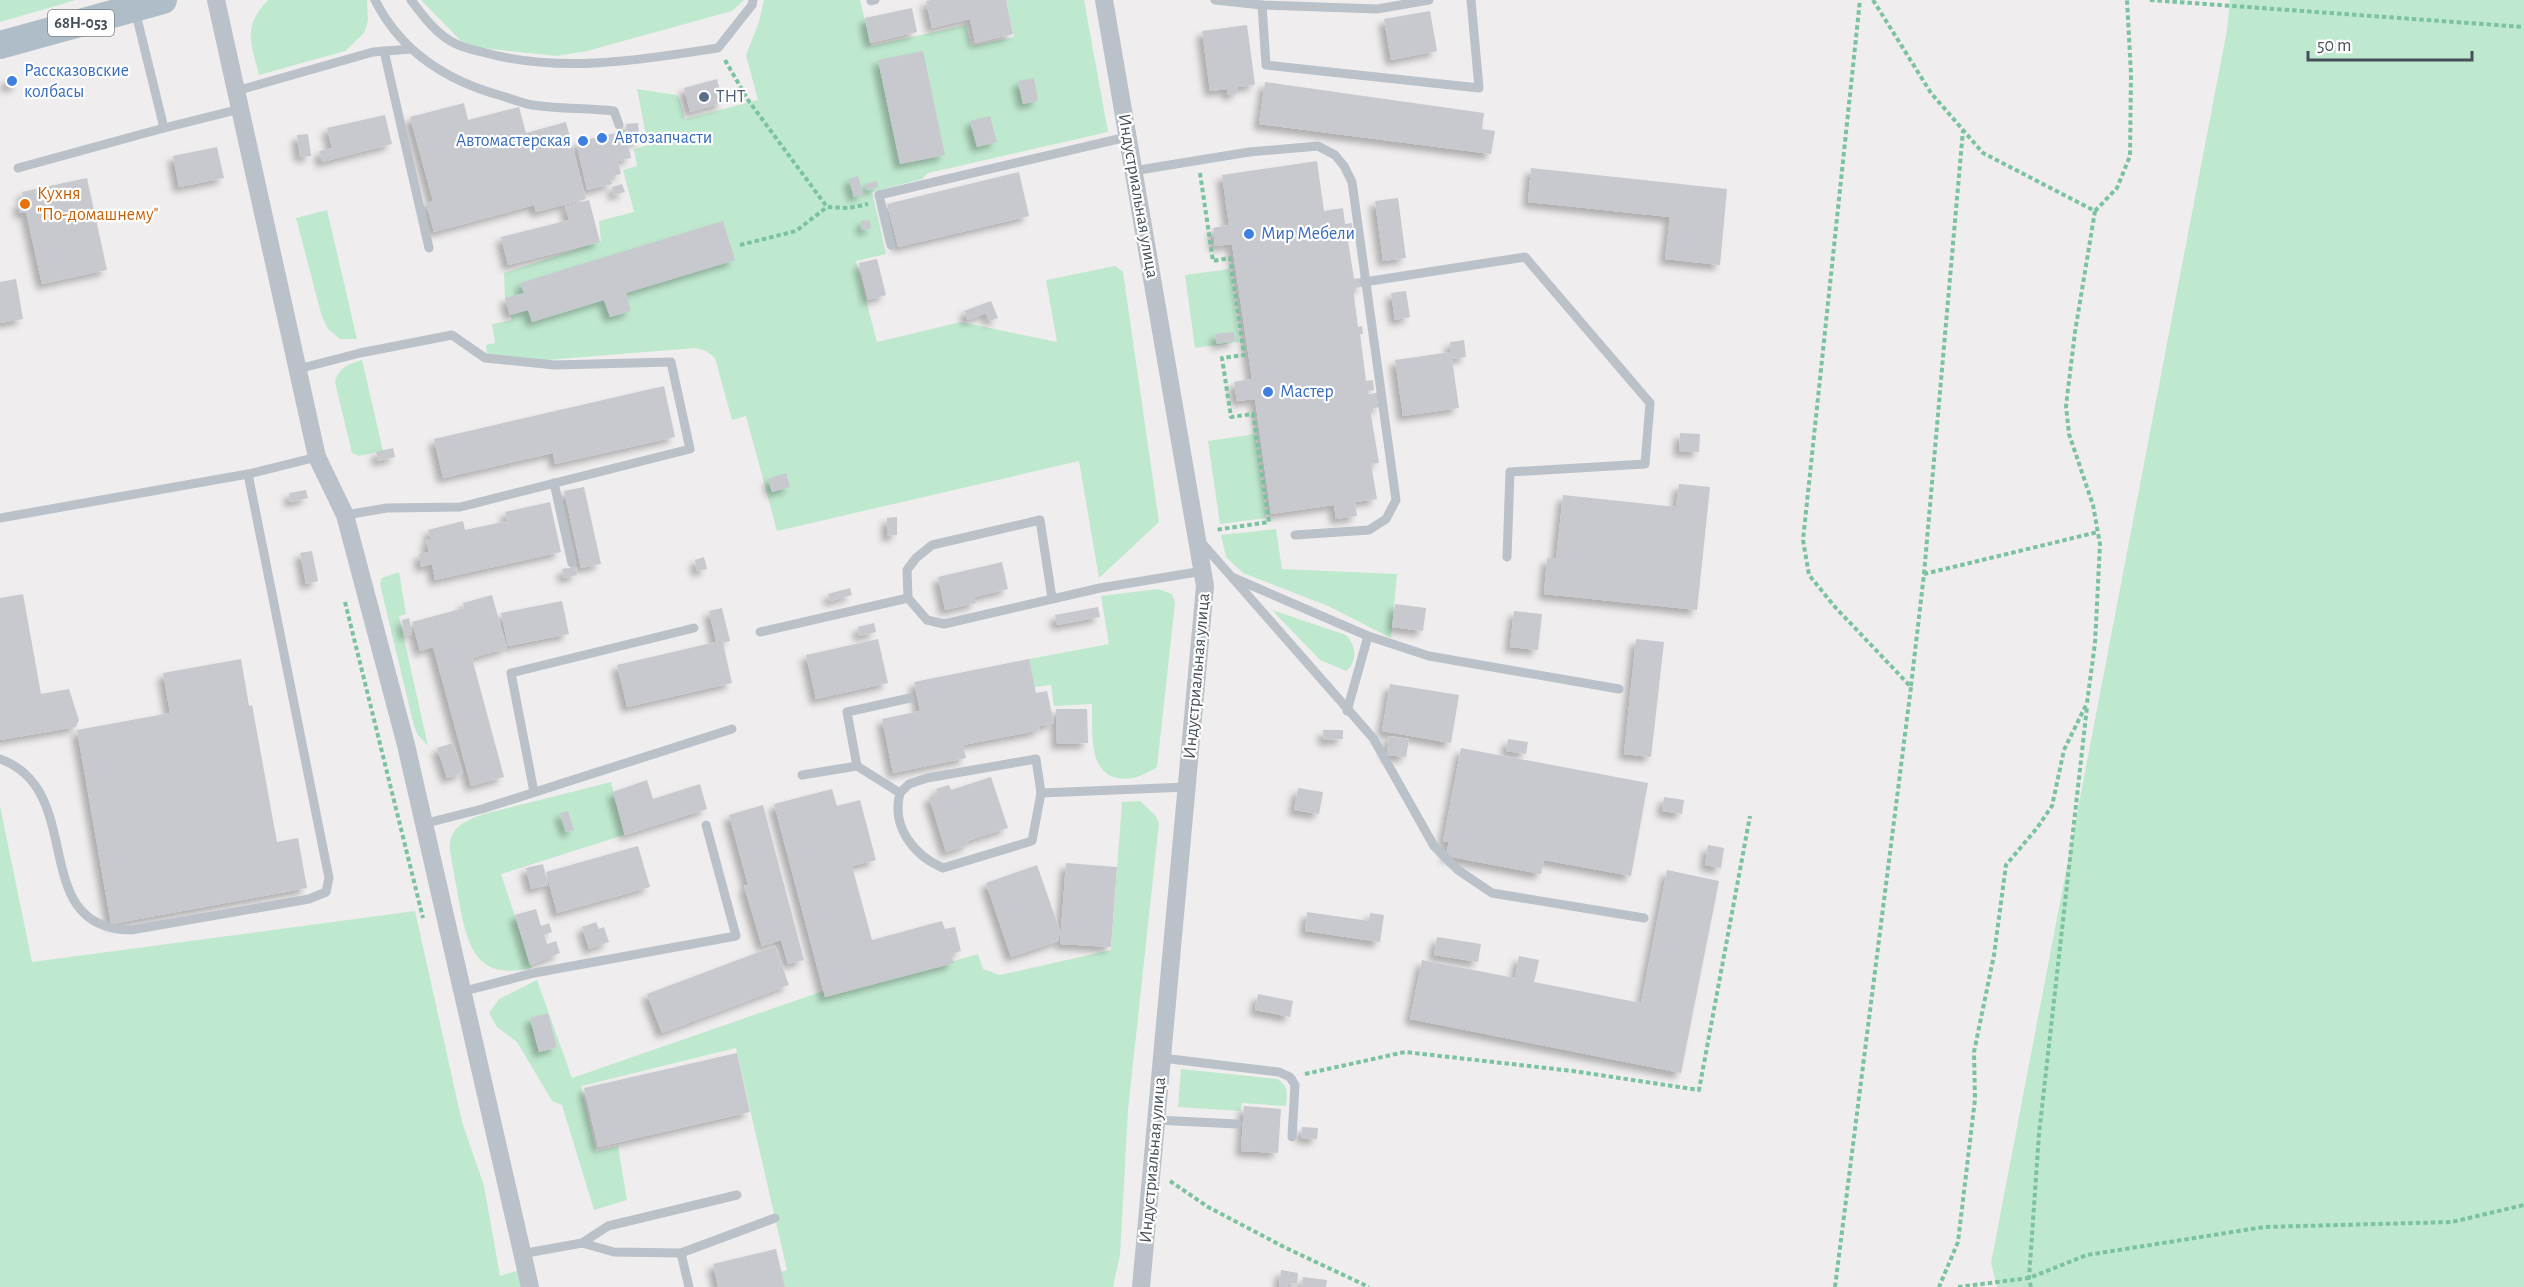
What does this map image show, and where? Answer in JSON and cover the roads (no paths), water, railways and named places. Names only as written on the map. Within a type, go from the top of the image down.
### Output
[{"type":"main road","name":"68Н-053","points":[[0,45],[163,0]]},
{"type":"street","points":[[216,0],[318,457],[345,515],[406,745],[530,1287]]},
{"type":"street","name":"Индустриальная улица","points":[[1104,0],[1205,586],[1141,1287]]},
{"type":"lane","points":[[375,0],[391,27],[411,49],[438,71],[476,89],[532,105],[614,111],[619,125]]},
{"type":"lane","points":[[411,0],[433,27],[456,44],[502,58],[558,65],[645,59],[718,48],[753,0]]},
{"type":"lane","points":[[1215,0],[1262,5],[1377,9],[1429,0]]},
{"type":"lane","points":[[1262,5],[1266,65],[1479,88],[1471,0]]},
{"type":"lane","points":[[135,8],[164,128]]},
{"type":"lane","points":[[18,168],[164,128],[373,52],[411,49]]},
{"type":"lane","points":[[384,51],[429,248]]},
{"type":"lane","points":[[891,245],[879,195],[1127,137]]},
{"type":"lane","points":[[1133,171],[1249,152],[1318,146],[1335,155],[1352,182],[1364,282],[1396,500],[1386,519],[1369,530],[1295,535]]},
{"type":"lane","points":[[1364,282],[1525,257],[1650,403],[1645,464],[1510,472],[1507,557]]},
{"type":"lane","points":[[298,369],[360,353],[452,335],[485,358],[555,365],[671,362],[690,449],[460,507],[387,508],[345,515]]},
{"type":"lane","points":[[0,518],[248,474],[318,457]]},
{"type":"lane","points":[[0,759],[17,769],[37,786],[46,801],[69,894],[82,911],[107,927],[131,930],[309,899],[326,892],[329,878],[248,474]]},
{"type":"lane","points":[[554,483],[572,563]]},
{"type":"lane","points":[[1052,598],[1040,520],[932,544],[916,558],[907,570],[908,598],[927,620],[944,624],[1052,598],[1203,571]]},
{"type":"lane","points":[[1197,536],[1347,711],[1373,738],[1434,846],[1458,870],[1492,893],[1644,918]]},
{"type":"lane","points":[[1232,578],[1368,636],[1429,656],[1619,689]]},
{"type":"lane","points":[[760,632],[908,598]]},
{"type":"lane","points":[[534,792],[511,673],[694,628]]},
{"type":"lane","points":[[1347,711],[1368,636]]},
{"type":"lane","points":[[857,766],[847,712],[910,698]]},
{"type":"lane","points":[[423,824],[534,792],[732,729]]},
{"type":"lane","points":[[1036,759],[1041,793],[1032,841],[942,868],[921,857],[907,841],[898,812],[900,793],[909,784],[927,778],[1036,759]]},
{"type":"lane","points":[[802,775],[857,766],[900,793]]},
{"type":"lane","points":[[1041,793],[1187,787]]},
{"type":"lane","points":[[461,992],[534,974],[736,936],[706,825]]},
{"type":"lane","points":[[1162,1058],[1279,1072],[1290,1077],[1294,1085],[1292,1137]]},
{"type":"lane","points":[[1156,1120],[1237,1124]]},
{"type":"lane","points":[[521,1254],[582,1243],[608,1226],[737,1195]]},
{"type":"lane","points":[[582,1243],[614,1252],[681,1253],[775,1218]]},
{"type":"lane","points":[[681,1253],[689,1287]]},
{"type":"place","name":"Рассказовские колбасы","points":[[12,81]]},
{"type":"place","name":"ТНТ","points":[[704,97]]},
{"type":"place","name":"Автозапчасти","points":[[602,138]]},
{"type":"place","name":"Автомастерская","points":[[583,141]]},
{"type":"place","name":"Кухня \"По-домашнему\"","points":[[25,204]]},
{"type":"place","name":"Мир Мебели","points":[[1249,234]]},
{"type":"place","name":"Мастер","points":[[1268,392]]}]
